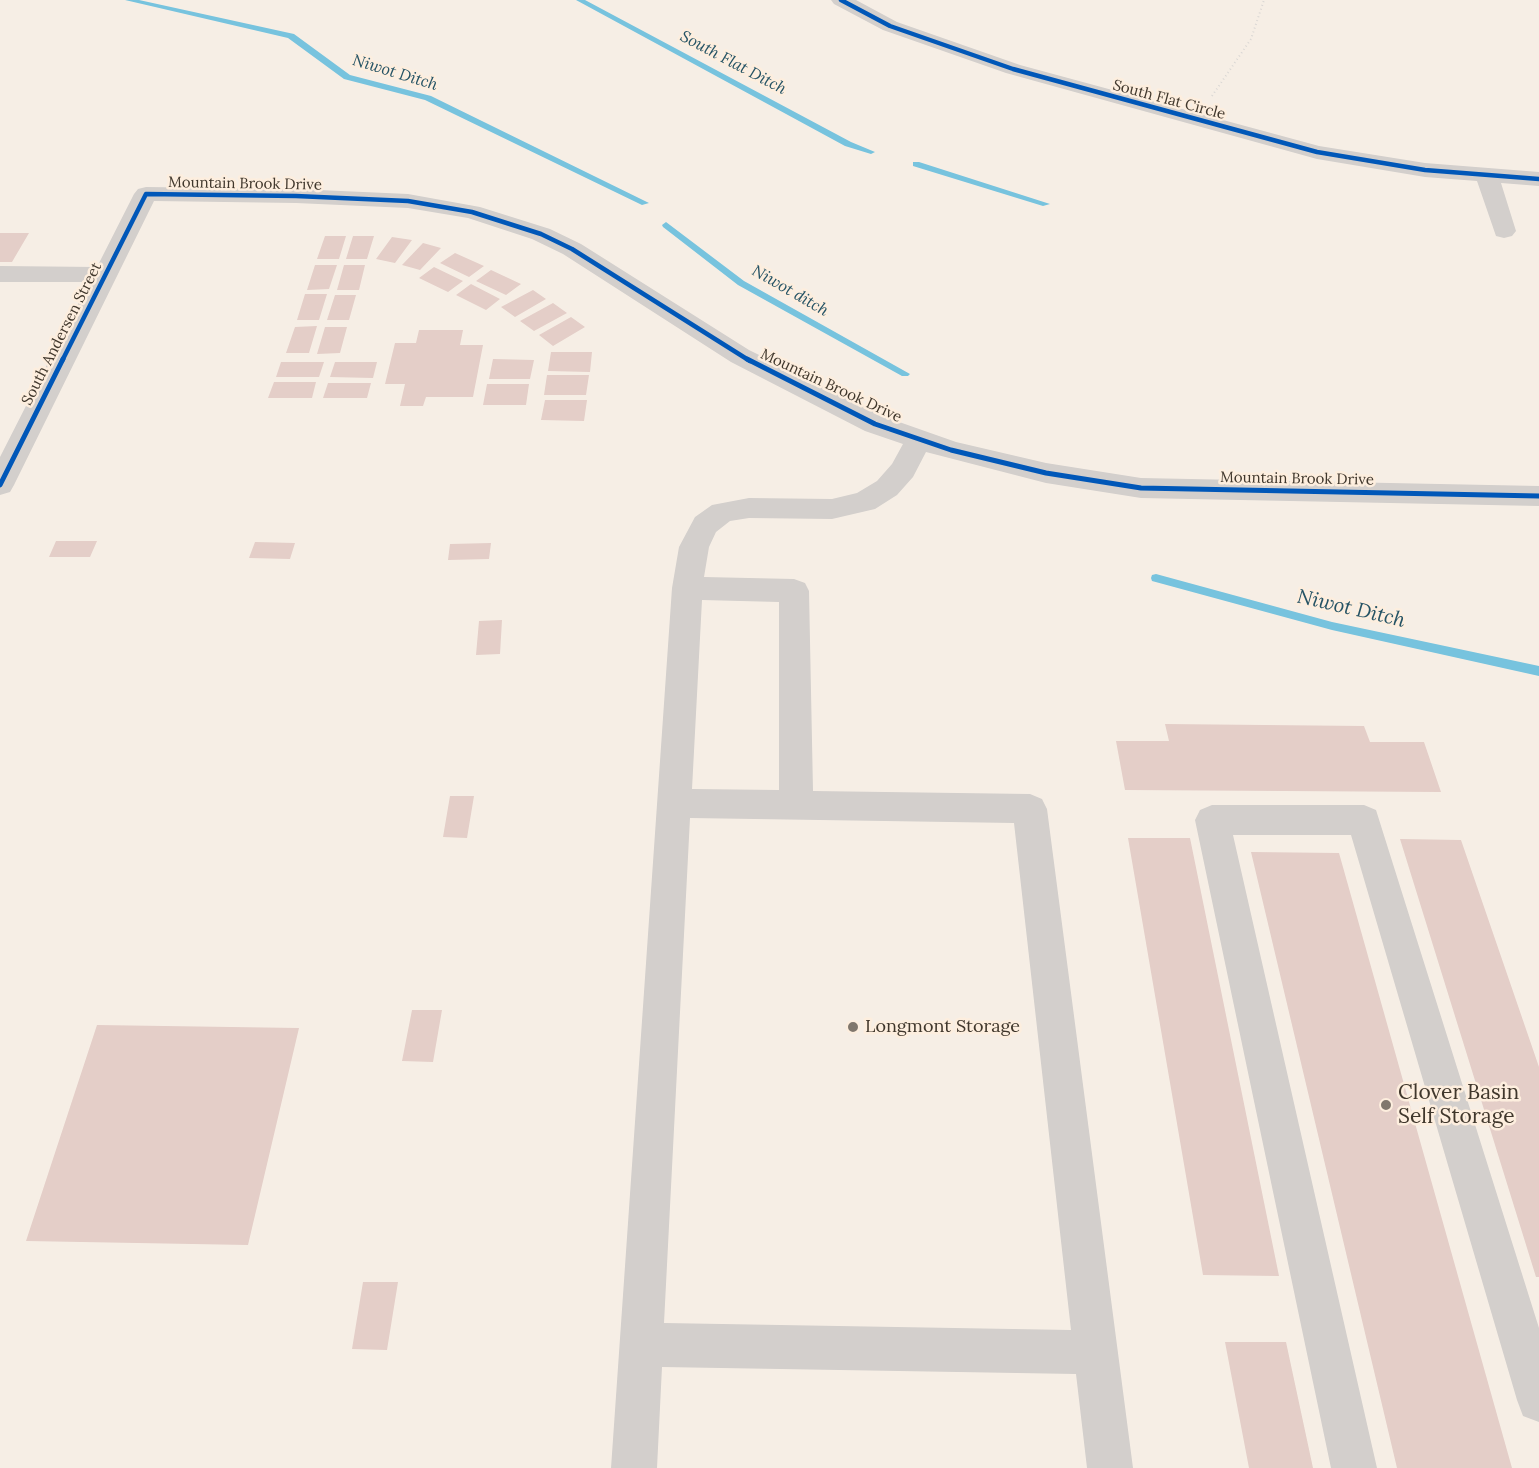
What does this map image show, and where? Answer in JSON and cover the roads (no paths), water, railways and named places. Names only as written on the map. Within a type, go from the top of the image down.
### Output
[{"type":"street","name":"South Flat Circle","points":[[841,0],[890,26],[1013,69],[1196,121],[1317,152],[1425,170],[1539,179]]},
{"type":"street","points":[[1487,175],[1504,231]]},
{"type":"street","name":"South Andersen Street","points":[[0,485],[146,194]]},
{"type":"street","name":"Mountain Brook Drive","points":[[146,194],[296,196],[408,201],[472,212],[521,227],[572,249],[740,356],[876,424],[951,450],[1046,472],[1141,488],[1539,496]]},
{"type":"street","points":[[0,274],[105,274]]},
{"type":"street","points":[[634,1468],[687,588],[694,547],[705,525],[722,512],[749,508],[832,509],[865,502],[887,488],[903,470],[919,439]]},
{"type":"street","points":[[687,588],[794,591],[796,805]]},
{"type":"street","points":[[674,803],[1030,809],[1110,1468]]},
{"type":"street","points":[[1354,1468],[1212,820],[1364,820],[1539,1400]]},
{"type":"street","points":[[642,1345],[1096,1352]]},
{"type":"waterway","name":"Niwot Ditch","points":[[129,0],[291,36],[347,77],[428,98],[645,203]]},
{"type":"waterway","name":"South Flat Ditch","points":[[580,0],[848,144],[871,152]]},
{"type":"waterway","name":"South Flat Ditch","points":[[916,164],[1046,204]]},
{"type":"waterway","name":"Niwot ditch","points":[[666,225],[741,283],[905,374]]},
{"type":"waterway","name":"Niwot Ditch","points":[[1156,578],[1332,626],[1539,671]]},
{"type":"place","name":"Longmont Storage","points":[[853,1027]]},
{"type":"place","name":"Clover Basin Self Storage","points":[[1386,1105]]}]
